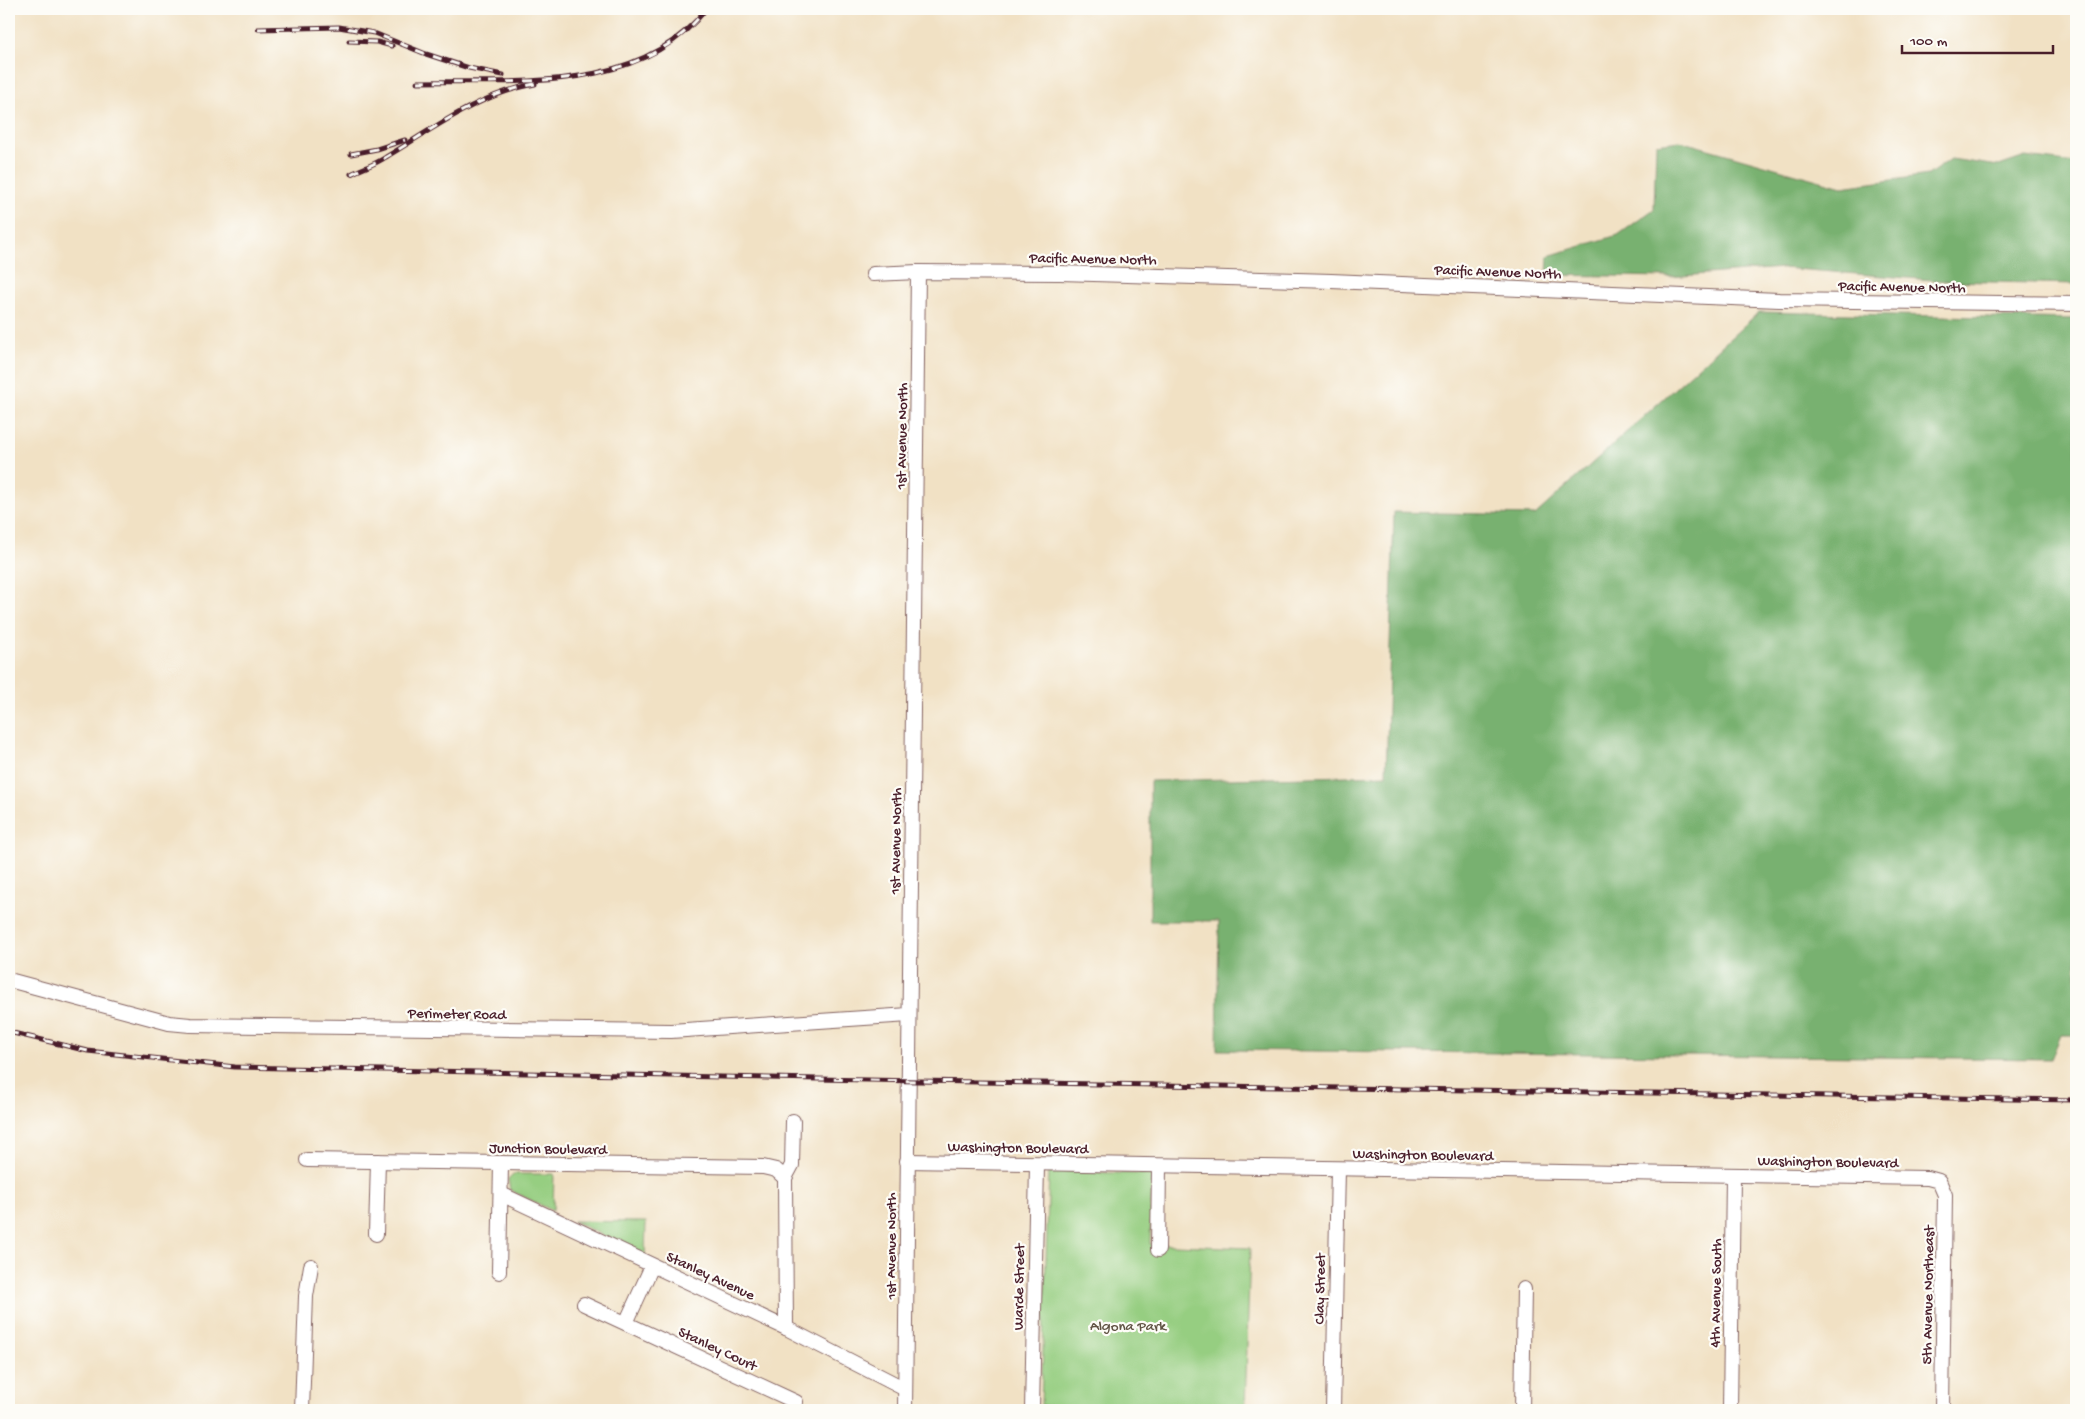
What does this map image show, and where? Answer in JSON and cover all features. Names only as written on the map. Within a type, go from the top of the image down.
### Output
[{"type":"street","name":"Pacific Avenue North","points":[[873,274],[918,272],[1060,273],[1331,281],[1779,300],[2076,304]]},
{"type":"street","name":"1st Avenue North","points":[[905,1410],[918,272]]},
{"type":"street","name":"Perimeter Road","points":[[9,980],[170,1023],[215,1026],[671,1031],[909,1015]]},
{"type":"street","points":[[786,1328],[785,1178],[792,1164],[793,1121]]},
{"type":"street","name":"Junction Boulevard","points":[[307,1160],[763,1167],[776,1170],[785,1178]]},
{"type":"street","points":[[376,1234],[378,1161]]},
{"type":"street","name":"Washington Boulevard","points":[[907,1161],[1037,1165],[1928,1178],[1938,1181]]},
{"type":"street","points":[[499,1272],[501,1163]]},
{"type":"street","name":"Warde Street","points":[[1032,1410],[1037,1165]]},
{"type":"street","points":[[1158,1250],[1159,1166]]},
{"type":"street","name":"Clay Street","points":[[1333,1410],[1338,1169]]},
{"type":"street","name":"4th Avenue South","points":[[1730,1410],[1733,1176]]},
{"type":"street","name":"5th Avenue Northeast","points":[[1938,1181],[1945,1195],[1942,1410]]},
{"type":"street","name":"Stanley Avenue","points":[[501,1194],[786,1328],[905,1388]]},
{"type":"street","points":[[302,1410],[306,1296],[311,1266]]},
{"type":"street","points":[[626,1323],[652,1266]]},
{"type":"street","points":[[1522,1410],[1524,1289]]},
{"type":"street","name":"Stanley Court","points":[[584,1304],[796,1402]]},
{"type":"green space","points":[[1680,141],[1842,187],[1928,175],[1951,159],[1999,166],[2025,157],[2076,163],[2076,284],[1945,281],[1782,268],[1670,277],[1547,275],[1548,256],[1618,235],[1654,209],[1656,144]]},
{"type":"green space","points":[[1759,312],[2076,319],[2076,1035],[2061,1035],[2051,1059],[1217,1050],[1219,921],[1150,921],[1150,781],[1386,775],[1394,512],[1535,515]]},
{"type":"green space","name":"Algona Park","points":[[1049,1171],[1152,1174],[1150,1244],[1250,1248],[1245,1410],[1041,1406]]},
{"type":"green space","points":[[513,1174],[554,1174],[553,1211],[510,1190],[508,1179]]},
{"type":"green space","points":[[573,1221],[646,1222],[645,1256]]},
{"type":"railway","points":[[417,82],[534,81],[573,77],[611,69],[647,56],[679,37],[706,9]]},
{"type":"railway","points":[[258,29],[339,27],[374,33],[426,54],[469,68],[503,75]]},
{"type":"railway","points":[[349,41],[377,42],[392,46]]},
{"type":"railway","points":[[351,174],[374,164],[439,124],[476,104],[514,89],[535,84]]},
{"type":"railway","points":[[351,154],[377,149],[405,140]]},
{"type":"railway","points":[[9,1032],[88,1051],[235,1067],[918,1081],[2076,1100]]}]
